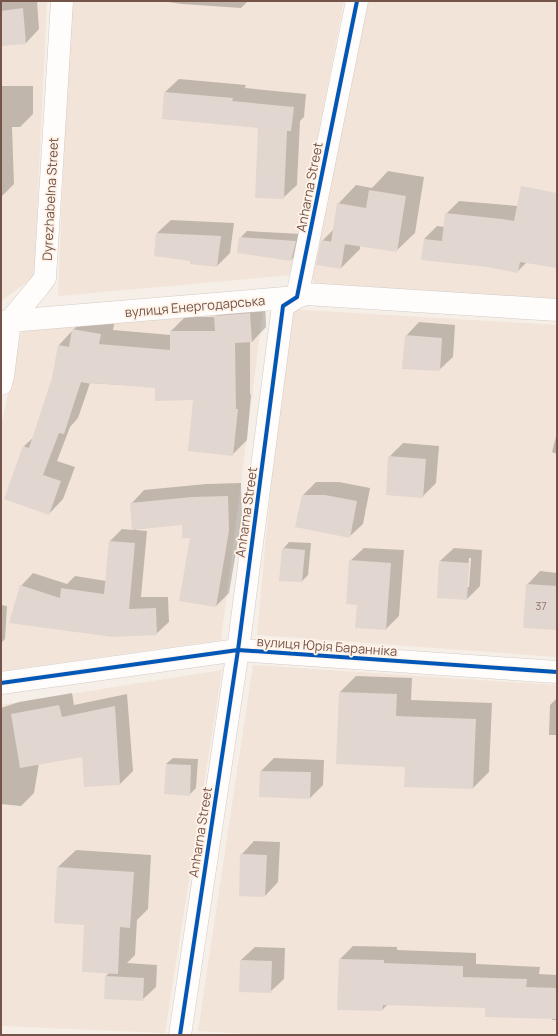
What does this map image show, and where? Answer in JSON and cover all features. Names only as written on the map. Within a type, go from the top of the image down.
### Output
[{"type":"street","name":"Dyrezhabelna Street","points":[[5,322],[45,278],[62,1]]},
{"type":"street","name":"Anharna Street","points":[[180,1035],[238,650],[283,306],[297,297],[357,1]]},
{"type":"street","name":"вулиця Енергодарська","points":[[5,322],[297,297],[306,294],[557,310]]},
{"type":"street","points":[[1,384],[3,376],[5,322]]},
{"type":"street","name":"вулиця Юрія Баранніка","points":[[1,683],[238,650],[557,672]]},
{"type":"shaded area","points":[[1,1],[47,1],[34,277],[1,301]]},
{"type":"shaded area","points":[[70,1],[344,1],[291,275],[58,296]]},
{"type":"shaded area","points":[[363,1],[557,1],[557,300],[313,284],[312,257]]},
{"type":"shaded area","points":[[287,309],[557,325],[557,657],[257,635]]},
{"type":"shaded area","points":[[263,310],[221,640],[1,671],[1,427],[22,329]]},
{"type":"shaded area","points":[[253,665],[557,685],[557,1035],[272,1035],[198,1031]]},
{"type":"shaded area","points":[[222,670],[165,1033],[1,1026],[1,705]]},
{"type":"building","points":[[23,8],[26,44],[1,46],[1,11]]},
{"type":"building","points":[[164,92],[233,98],[232,101],[294,107],[291,131],[287,131],[284,199],[255,198],[258,128],[162,119]]},
{"type":"building","points":[[521,186],[557,193],[557,268],[520,262],[518,273],[488,267],[421,260],[424,239],[442,241],[445,213],[514,221]]},
{"type":"building","points":[[369,190],[406,196],[397,252],[331,242],[337,203],[366,208]]},
{"type":"building","points":[[156,233],[221,236],[217,267],[190,264],[190,261],[154,256]]},
{"type":"building","points":[[239,237],[296,241],[291,261],[237,253]]},
{"type":"building","points":[[321,240],[345,244],[341,269],[316,265]]},
{"type":"building","points":[[250,313],[252,342],[235,343],[236,409],[238,409],[233,456],[188,451],[193,400],[155,401],[155,388],[81,382],[64,434],[59,433],[43,475],[61,481],[49,515],[4,499],[23,446],[29,448],[52,378],[58,345],[69,347],[72,329],[101,334],[99,344],[170,350],[170,331],[215,331],[214,316]]},
{"type":"building","points":[[405,335],[442,338],[440,371],[402,369]]},
{"type":"building","points":[[388,456],[426,459],[423,498],[386,495]]},
{"type":"building","points":[[302,495],[325,495],[357,501],[350,538],[295,527]]},
{"type":"building","points":[[228,496],[229,531],[216,607],[179,601],[190,538],[182,538],[182,525],[132,530],[130,503],[192,497]]},
{"type":"building","points":[[109,541],[135,543],[129,609],[156,608],[157,635],[113,637],[9,623],[20,585],[60,598],[61,588],[104,594]]},
{"type":"building","points":[[282,548],[305,550],[302,582],[279,581]]},
{"type":"building","points":[[349,560],[391,563],[386,630],[355,628],[357,605],[346,604]]},
{"type":"building","points":[[439,561],[469,563],[467,600],[437,598]]},
{"type":"building","points":[[526,584],[557,586],[557,630],[523,628]]},
{"type":"building","points":[[339,692],[397,694],[396,716],[476,719],[473,789],[404,787],[405,767],[336,764]]},
{"type":"building","points":[[59,705],[62,717],[115,706],[120,785],[84,787],[82,757],[20,768],[11,714]]},
{"type":"building","points":[[166,764],[191,765],[190,796],[164,794]]},
{"type":"building","points":[[260,771],[311,772],[310,799],[259,797]]},
{"type":"building","points":[[240,854],[267,855],[265,897],[239,896]]},
{"type":"building","points":[[57,867],[134,872],[130,928],[120,927],[118,974],[82,972],[84,925],[54,923]]},
{"type":"building","points":[[339,959],[384,960],[384,963],[463,966],[463,977],[527,979],[526,987],[557,988],[557,1019],[485,1017],[485,1008],[383,1005],[382,1011],[337,1010]]},
{"type":"building","points":[[240,960],[272,961],[271,993],[239,992]]},
{"type":"building","points":[[105,976],[144,978],[143,1001],[104,999]]},
{"type":"cycle path","points":[[180,1035],[238,650],[283,306],[297,297],[357,1]]},
{"type":"cycle path","points":[[1,683],[238,650],[557,672]]}]
